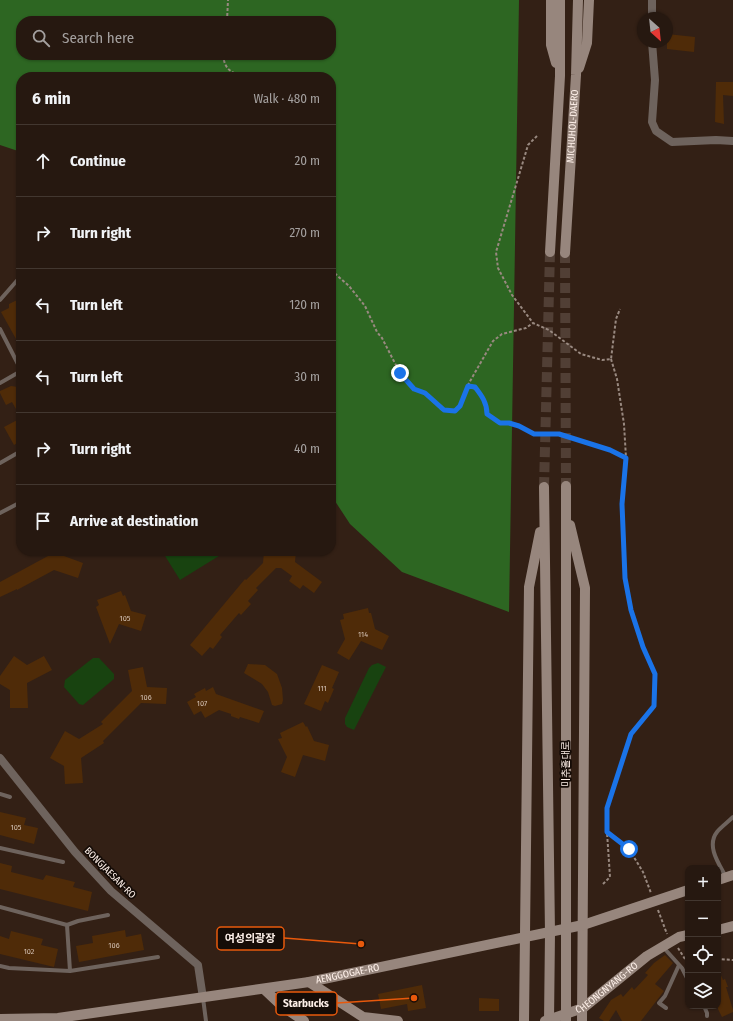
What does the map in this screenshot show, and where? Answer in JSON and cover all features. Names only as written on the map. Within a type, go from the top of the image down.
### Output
[{"type":"main road","points":[[551,0],[551,44],[560,76]]},
{"type":"main road","name":"MICHUHOL-DAERO","points":[[550,252],[560,76],[560,0]]},
{"type":"main road","name":"MICHUHOL-DAERO","points":[[565,253],[576,75],[578,0]]},
{"type":"main road","points":[[576,75],[587,43],[588,0]]},
{"type":"main road","points":[[566,486],[566,508],[585,588],[582,1021]]},
{"type":"main road","points":[[524,1021],[529,587],[544,510],[544,487]]},
{"type":"main road","name":"미추홀대로","points":[[566,508],[566,1021]]},
{"type":"main road","name":"미추홀대로","points":[[544,510],[550,933],[549,1021]]},
{"type":"main road","name":"AENGGOGAE-RO","points":[[0,1019],[58,1018],[309,982],[583,925],[685,891]]},
{"type":"main road","points":[[721,929],[733,926]]},
{"type":"main road","name":"CHEONGNYANG-RO","points":[[545,1021],[582,1008],[647,956],[679,937],[685,936]]},
{"type":"main road","points":[[309,982],[363,1017],[398,1021]]},
{"type":"main road","points":[[264,989],[282,1006],[304,1021]]},
{"type":"street","points":[[652,0],[652,12]]},
{"type":"street","points":[[652,48],[655,80],[652,122],[656,131],[672,142],[716,140],[733,141]]},
{"type":"street","name":"BONGJAESAN-RO","points":[[0,758],[75,852],[111,891],[198,965],[202,998]]},
{"type":"lane","points":[[0,300],[16,282]]},
{"type":"lane","points":[[0,329],[16,361]]},
{"type":"lane","points":[[0,383],[16,374]]},
{"type":"lane","points":[[0,463],[16,454]]},
{"type":"lane","points":[[0,514],[16,505]]},
{"type":"lane","points":[[0,794],[10,797]]},
{"type":"lane","points":[[726,877],[714,854],[713,843],[716,833],[733,817]]},
{"type":"lane","points":[[0,848],[63,862]]},
{"type":"lane","points":[[0,908],[67,925],[78,921],[108,915]]},
{"type":"lane","points":[[67,925],[70,971]]},
{"type":"lane","points":[[663,946],[679,965],[685,975]]},
{"type":"lane","points":[[0,966],[9,968],[70,971],[158,957]]},
{"type":"lane","points":[[666,1008],[659,1003],[665,996],[679,965]]},
{"type":"lane","points":[[202,998],[206,1021]]},
{"type":"lane","points":[[706,1009],[708,1013],[707,1016]]},
{"type":"path","points":[[227,16],[228,0]]},
{"type":"path","points":[[224,60],[224,64],[230,72]]},
{"type":"path","points":[[537,136],[528,145],[496,252],[498,268],[512,295],[533,323],[550,330],[581,354],[602,360],[611,359]]},
{"type":"path","points":[[336,274],[349,286],[365,306],[377,332],[382,338],[400,373],[414,389],[425,393],[444,410],[455,411],[460,406],[468,386],[492,341],[502,334],[526,328],[533,323]]},
{"type":"path","points":[[603,884],[610,877],[607,808],[631,734],[654,706],[655,674],[643,647],[631,610],[625,578],[622,504],[626,458],[623,417],[617,379],[611,359],[616,319],[620,309]]},
{"type":"path","points":[[468,386],[475,387],[487,406],[487,414],[500,423],[509,423],[519,426],[534,434],[559,434],[610,450],[626,458]]},
{"type":"path","points":[[607,832],[629,849],[643,872]]},
{"type":"path","points":[[721,959],[733,960]]},
{"type":"green space","points":[[0,0],[519,0],[509,612],[402,572],[350,524],[336,503],[336,72],[16,72],[16,150],[0,145]]},
{"type":"green space","points":[[165,556],[219,556],[180,580]]},
{"type":"green space","points":[[93,658],[99,658],[114,674],[114,679],[83,705],[79,704],[64,687],[65,680]]},
{"type":"green space","points":[[378,663],[386,667],[354,730],[347,727],[345,724],[345,718],[369,668]]},
{"type":"building","points":[[673,35],[695,37],[694,52],[667,49],[673,48]]},
{"type":"building","points":[[716,82],[733,82],[733,96],[723,95],[724,124],[715,122]]},
{"type":"building","points":[[16,300],[16,339],[1,312],[9,308],[9,304]]},
{"type":"building","points":[[11,386],[16,387],[16,409],[12,402],[6,405],[0,391]]},
{"type":"building","points":[[16,421],[16,444],[14,445],[4,427]]},
{"type":"building","points":[[48,556],[64,556],[83,563],[78,578],[54,570],[17,590],[0,597],[0,582]]},
{"type":"building","points":[[264,556],[296,556],[295,562],[322,582],[314,593],[303,585],[300,589],[289,581],[292,576],[281,568],[276,568],[256,588],[258,590],[248,601],[251,604],[241,615],[239,613],[220,635],[222,637],[213,649],[210,647],[202,656],[190,645],[245,579],[246,580],[263,563]]},
{"type":"building","points":[[121,591],[123,596],[125,595],[131,611],[146,615],[141,631],[119,624],[110,644],[96,607],[99,605],[97,600]]},
{"type":"building","points":[[368,608],[369,613],[371,613],[375,629],[389,636],[382,650],[361,641],[349,660],[337,653],[345,639],[340,620],[344,619],[343,614]]},
{"type":"building","points":[[14,656],[27,665],[44,656],[52,670],[27,683],[28,708],[10,708],[10,690],[0,684],[0,676]]},
{"type":"building","points":[[248,664],[265,665],[277,674],[282,688],[282,704],[275,706],[272,705],[268,692],[262,684],[244,673]]},
{"type":"building","points":[[322,665],[339,672],[332,688],[334,689],[328,703],[325,701],[321,711],[304,704]]},
{"type":"building","points":[[143,667],[147,687],[167,688],[166,704],[141,703],[103,741],[104,743],[81,758],[83,783],[65,784],[64,766],[50,758],[65,731],[79,739],[103,724],[101,722],[132,691],[128,670]]},
{"type":"building","points":[[213,687],[216,694],[264,711],[259,723],[240,717],[239,719],[231,716],[231,714],[219,710],[205,718],[201,711],[194,715],[187,702],[196,697],[194,694],[205,688],[206,691]]},
{"type":"building","points":[[303,722],[306,727],[307,726],[314,741],[329,745],[325,761],[303,755],[295,777],[281,772],[287,757],[278,739],[282,738],[280,733]]},
{"type":"building","points":[[0,812],[26,818],[24,825],[38,828],[34,844],[0,835]]},
{"type":"building","points":[[0,863],[12,866],[11,872],[43,880],[46,875],[75,882],[73,887],[92,892],[88,911],[0,889]]},
{"type":"building","points":[[125,930],[126,937],[141,934],[144,950],[79,962],[76,946],[93,943],[92,936]]},
{"type":"building","points":[[11,931],[43,939],[41,945],[58,949],[54,967],[0,954],[0,936],[9,939]]},
{"type":"building","points":[[665,955],[673,963],[655,984],[664,991],[641,1021],[622,1021],[616,1010],[609,1021],[604,1021],[599,1018],[611,1000],[621,994],[623,997],[632,987],[634,990],[648,975],[645,973],[654,963]]},
{"type":"building","points":[[721,975],[723,980],[725,979],[728,987],[726,987],[733,1010],[733,1012],[722,1017],[718,1009],[721,1009]]},
{"type":"building","points":[[422,985],[426,1008],[408,1011],[407,1004],[381,1009],[378,994]]},
{"type":"building","points":[[479,998],[499,999],[499,1011],[479,1011]]},
{"type":"tunnel","points":[[544,487],[550,252]]},
{"type":"tunnel","points":[[565,253],[566,486]]},
{"type":"place","name":"여성의광장","points":[[361,944]]},
{"type":"place","name":"Starbucks","points":[[414,998]]},
{"type":"route","points":[[400,373],[414,389],[425,393],[444,410],[455,411],[460,406],[468,386],[475,387],[487,406],[487,414],[500,423],[509,423],[519,426],[534,434],[559,434],[610,450],[626,458],[622,504],[625,578],[631,610],[643,647],[655,674],[654,706],[631,734],[607,808],[607,832],[629,849]]}]
